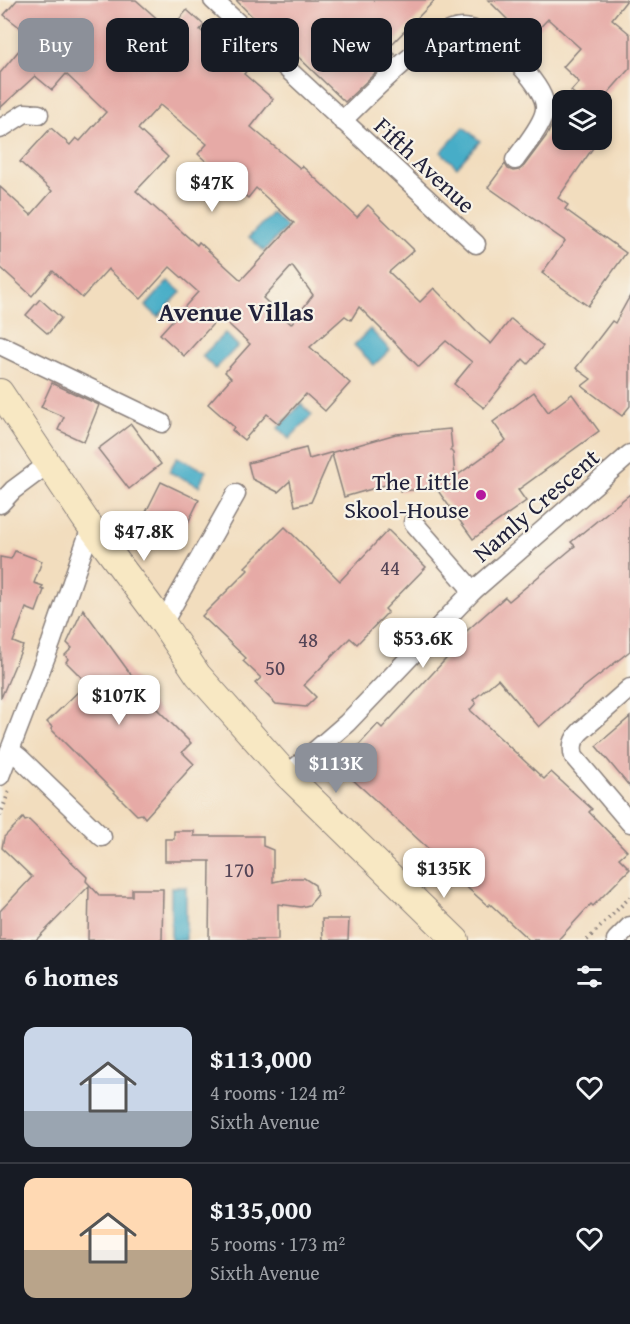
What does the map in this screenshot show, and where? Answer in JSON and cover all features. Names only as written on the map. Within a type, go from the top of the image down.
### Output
[{"type":"main road","points":[[0,392],[91,527],[198,675],[287,776],[456,940]]},
{"type":"street","name":"Fifth Avenue","points":[[213,0],[476,244]]},
{"type":"street","name":"Fifth Avenue","points":[[342,121],[429,43],[450,30],[466,27],[482,33],[523,68],[537,86],[546,107],[543,118],[515,160]]},
{"type":"street","points":[[0,129],[25,113],[39,114]]},
{"type":"street","points":[[0,345],[162,423]]},
{"type":"street","name":"Namly Crescent","points":[[287,776],[347,723],[473,591],[630,454]]},
{"type":"street","points":[[0,504],[13,490],[48,464]]},
{"type":"street","points":[[162,623],[236,494]]},
{"type":"street","name":"Namly Crescent","points":[[412,522],[473,591]]},
{"type":"street","points":[[0,776],[51,643],[91,527]]},
{"type":"street","points":[[630,688],[580,731],[575,737],[572,750],[574,757],[630,823]]},
{"type":"street","points":[[9,750],[102,837]]},
{"type":"street","points":[[616,940],[630,926]]},
{"type":"path","points":[[587,940],[630,897]]},
{"type":"water","points":[[464,127],[480,141],[457,167],[441,152]]},
{"type":"water","points":[[272,213],[287,227],[264,251],[249,237]]},
{"type":"water","points":[[168,281],[181,292],[158,317],[146,306]]},
{"type":"water","points":[[370,329],[390,350],[374,365],[354,345]]},
{"type":"water","points":[[225,333],[238,346],[215,369],[202,356]]},
{"type":"water","points":[[301,404],[312,415],[289,439],[278,428]]},
{"type":"water","points":[[177,457],[206,471],[199,486],[169,472]]},
{"type":"water","points":[[171,887],[186,887],[186,940],[171,940]]},
{"type":"building","points":[[17,0],[136,0],[156,18],[106,18],[106,72],[189,72],[189,18],[180,18],[187,10],[201,22],[201,72],[246,72],[244,74],[273,99],[251,127],[300,168],[302,166],[357,217],[368,205],[414,250],[389,272],[420,302],[434,288],[491,344],[511,319],[543,346],[528,364],[523,359],[484,408],[454,384],[472,362],[446,341],[419,367],[359,307],[351,320],[345,316],[310,347],[350,383],[325,411],[306,394],[279,424],[267,414],[244,440],[232,430],[234,427],[208,404],[231,378],[225,372],[250,344],[220,316],[184,356],[160,334],[198,292],[170,267],[141,299],[108,269],[82,298],[53,271],[32,296],[0,267],[0,187],[31,215],[52,191],[20,162],[51,128],[70,145],[76,138],[80,141],[106,112],[66,74],[52,90],[35,76],[0,108],[0,73],[18,52],[18,72],[94,72],[94,18],[18,18],[18,26],[4,15]],"holes":[[[160,105],[207,144],[198,154],[211,166],[248,198],[256,188],[294,223],[241,280],[199,242],[197,245],[136,191],[168,157],[138,129]],[[292,266],[313,295],[291,324],[263,298]]]},
{"type":"building","points":[[236,0],[435,0],[417,18],[404,18],[404,32],[392,44],[392,18],[311,18],[311,69],[299,58],[299,18],[254,18]]},
{"type":"building","points":[[488,0],[627,0],[612,19],[630,34],[630,68],[611,90],[572,90],[579,82],[563,67],[580,48],[548,19],[542,25],[542,18],[506,18]]},
{"type":"building","points":[[314,72],[376,72],[345,102]]},
{"type":"building","points":[[552,125],[552,150],[592,150],[558,198],[568,205],[565,209],[626,253],[588,306],[542,273],[565,241],[488,187],[505,164],[513,171],[524,166]]},
{"type":"building","points":[[630,296],[630,406],[622,416],[582,386],[591,379],[576,368],[612,321],[615,323]]},
{"type":"building","points":[[40,299],[61,318],[48,334],[26,315]]},
{"type":"building","points":[[52,383],[99,405],[84,442],[58,430],[64,417],[41,407]]},
{"type":"building","points":[[534,392],[548,412],[572,394],[599,431],[518,490],[526,501],[473,539],[436,488],[400,491],[399,481],[344,497],[332,454],[311,502],[295,506],[290,481],[278,492],[252,479],[248,463],[306,448],[309,459],[396,434],[450,429],[452,448],[450,450],[453,453],[455,477],[506,440],[493,422]]},
{"type":"building","points":[[131,424],[161,464],[129,489],[98,449]]},
{"type":"building","points":[[161,482],[199,500],[180,539],[142,520]]},
{"type":"building","points":[[630,494],[630,651],[584,687],[539,727],[498,679],[473,700],[476,703],[470,710],[544,779],[551,772],[592,809],[589,812],[627,851],[619,858],[630,869],[593,906],[591,904],[558,940],[529,940],[490,904],[488,906],[453,875],[455,873],[339,767],[378,724],[382,728],[456,648],[452,644],[505,597],[509,601],[575,546],[571,542]]},
{"type":"building","points":[[285,527],[340,581],[388,530],[426,567],[385,609],[388,612],[357,644],[350,638],[304,685],[316,697],[306,707],[276,704],[255,683],[261,678],[243,661],[246,658],[202,616],[248,570],[245,567]]},
{"type":"building","points":[[15,551],[42,561],[34,583],[43,586],[41,589],[44,590],[36,612],[26,608],[13,642],[23,646],[1,698],[0,557],[11,559]]},
{"type":"building","points":[[83,609],[143,691],[141,693],[191,743],[182,752],[194,764],[145,818],[142,814],[137,815],[51,729],[52,727],[47,722],[87,683],[66,662],[68,659],[65,655],[72,648],[67,643]]},
{"type":"building","points":[[630,717],[630,787],[596,746]]},
{"type":"building","points":[[23,818],[25,821],[29,820],[87,877],[86,881],[100,896],[132,896],[132,889],[163,889],[162,940],[88,940],[89,886],[36,940],[0,940],[0,911],[32,877],[2,848],[4,837]]},
{"type":"building","points":[[174,831],[194,831],[194,836],[263,836],[263,846],[273,850],[273,882],[304,878],[315,885],[317,896],[309,905],[301,907],[278,904],[278,940],[209,940],[210,861],[165,861],[165,839],[174,839]]},
{"type":"building","points":[[322,919],[349,919],[348,940],[323,940]]},
{"type":"place","name":"The Little Skool-House","points":[[481,495]]},
{"type":"district","name":"Avenue Villas","points":[[236,311]]}]
